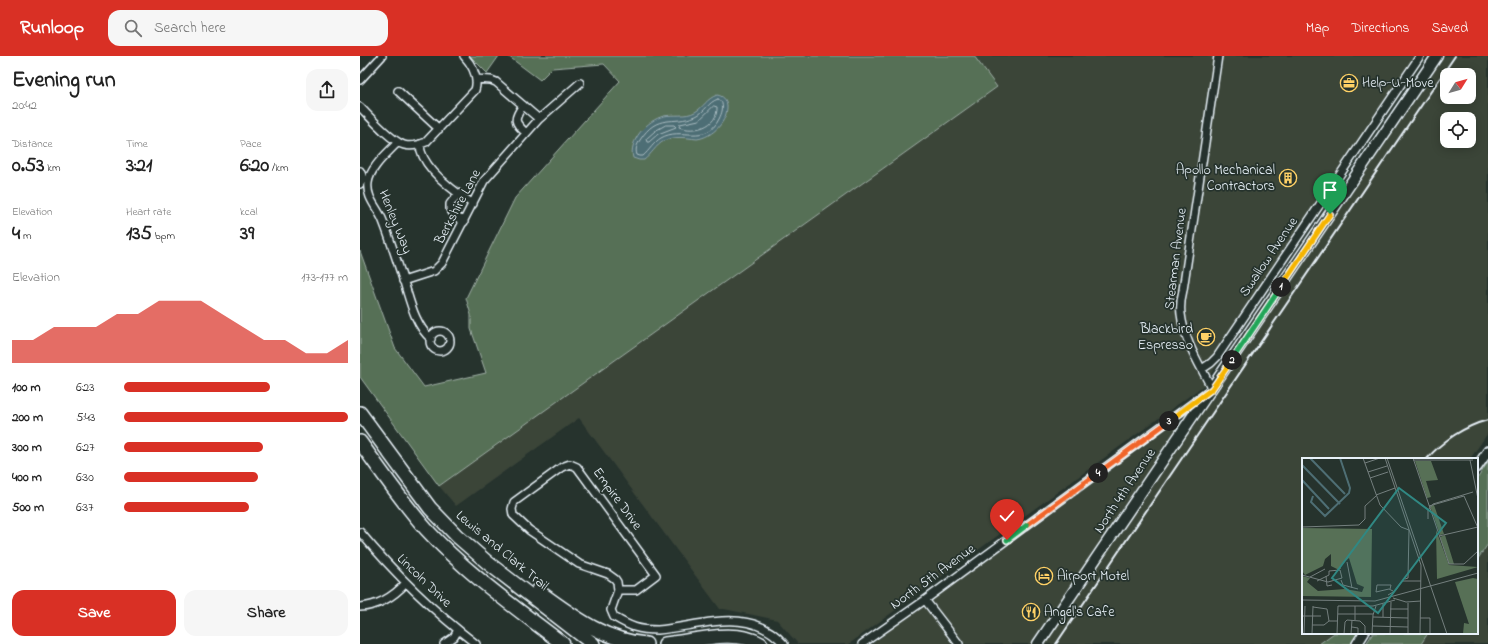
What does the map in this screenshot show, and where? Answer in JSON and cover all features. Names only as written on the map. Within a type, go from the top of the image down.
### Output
[{"type":"highway","name":"Lewis and Clark Trail","points":[[360,413],[422,498],[456,536],[488,563],[593,644]]},
{"type":"highway","points":[[360,442],[426,529],[548,644]]},
{"type":"highway","points":[[456,536],[594,629],[615,638],[646,644]]},
{"type":"highway","points":[[492,590],[563,644]]},
{"type":"highway","points":[[665,644],[736,635],[749,638],[761,644]]},
{"type":"highway","points":[[730,644],[740,644]]},
{"type":"main road","name":"North 4th Avenue","points":[[1038,644],[1437,56]]},
{"type":"street","points":[[360,80],[382,56]]},
{"type":"street","points":[[360,107],[398,142],[406,145],[426,142],[472,94],[476,85],[476,79],[472,66],[464,56]]},
{"type":"street","name":"Stearman Avenue","points":[[1212,389],[1184,331],[1181,305],[1218,56]]},
{"type":"street","name":"Swallow Avenue","points":[[1202,369],[1217,357],[1420,56]]},
{"type":"street","points":[[476,79],[491,80],[496,82],[539,119]]},
{"type":"street","name":"Berkshire Lane","points":[[403,281],[434,271],[438,268],[450,251],[484,181],[539,119],[580,83]]},
{"type":"street","points":[[398,91],[439,129]]},
{"type":"street","points":[[523,105],[516,116],[515,121],[526,133]]},
{"type":"street","points":[[1376,121],[1388,129]]},
{"type":"street","name":"Henley Way","points":[[398,142],[371,173],[363,178],[368,192],[383,220],[416,317],[424,333],[431,339]]},
{"type":"street","points":[[420,144],[420,151],[425,161],[458,194],[473,204]]},
{"type":"street","points":[[458,194],[450,204],[450,209],[455,216],[464,222]]},
{"type":"street","name":"North 5th Avenue","points":[[862,644],[926,600],[1212,389]]},
{"type":"street","points":[[1478,466],[1488,451]]},
{"type":"street","name":"Empire Drive","points":[[618,590],[617,582],[612,576],[579,564],[529,530],[514,516],[512,509],[514,502],[562,467],[566,465],[573,465],[579,469],[656,575],[652,578]]},
{"type":"street","name":"Lincoln Drive","points":[[360,532],[406,583],[441,616],[476,644]]},
{"type":"street","points":[[657,584],[652,578],[636,590],[618,590],[610,610],[614,617],[631,627],[649,630],[742,620],[758,624],[783,643]]},
{"type":"street","points":[[360,607],[369,606],[383,601],[395,594],[406,583]]},
{"type":"street","points":[[926,600],[959,644]]},
{"type":"street","points":[[444,644],[454,637],[458,630]]},
{"type":"street","points":[[1356,644],[1363,634]]},
{"type":"shaded area","points":[[974,56],[1426,56],[1203,386],[849,644],[798,644],[777,620],[720,609],[579,418],[456,506],[439,486],[997,87]]},
{"type":"shaded area","points":[[1445,56],[1488,56],[1488,433],[1471,458],[1302,458],[1302,634],[1333,634],[1319,644],[1044,644]]},
{"type":"shaded area","points":[[1174,422],[1180,423],[1181,428],[1034,644],[964,644],[931,601]]},
{"type":"shaded area","points":[[1488,544],[1488,644],[1421,644],[1427,634],[1478,634],[1478,559]]},
{"type":"shaded area","points":[[924,604],[954,644],[872,644]]},
{"type":"green space","points":[[470,56],[499,56],[487,73]]},
{"type":"green space","points":[[508,56],[974,56],[997,87],[439,486],[360,377],[360,251],[395,348],[424,387],[486,373],[471,329],[471,315],[466,298],[515,198],[620,81],[604,64],[552,68],[540,80]]},
{"type":"green space","points":[[1488,462],[1488,544],[1478,559],[1478,477]]},
{"type":"green space","points":[[1333,634],[1357,634],[1351,644],[1319,644]]},
{"type":"green space","points":[[1372,634],[1427,634],[1421,644],[1366,644]]},
{"type":"water","points":[[717,95],[725,99],[727,111],[722,122],[714,132],[703,138],[697,139],[679,137],[673,138],[658,145],[644,160],[633,158],[632,151],[636,138],[651,122],[664,116],[691,114]]},
{"type":"railway","points":[[1056,644],[1455,56]]},
{"type":"railway","points":[[1428,458],[1454,435],[1471,426],[1488,420]]},
{"type":"place","name":"Help-U-Move","points":[[1349,83]]},
{"type":"place","name":"Apollo Mechanical Contractors","points":[[1288,178]]},
{"type":"place","name":"Blackbird Espresso","points":[[1206,337]]},
{"type":"place","name":"Airport Motel","points":[[1044,576]]},
{"type":"place","name":"Angel's Cafe","points":[[1031,612]]},
{"type":"route","points":[[1007,540],[1212,389],[1330,214]]}]
